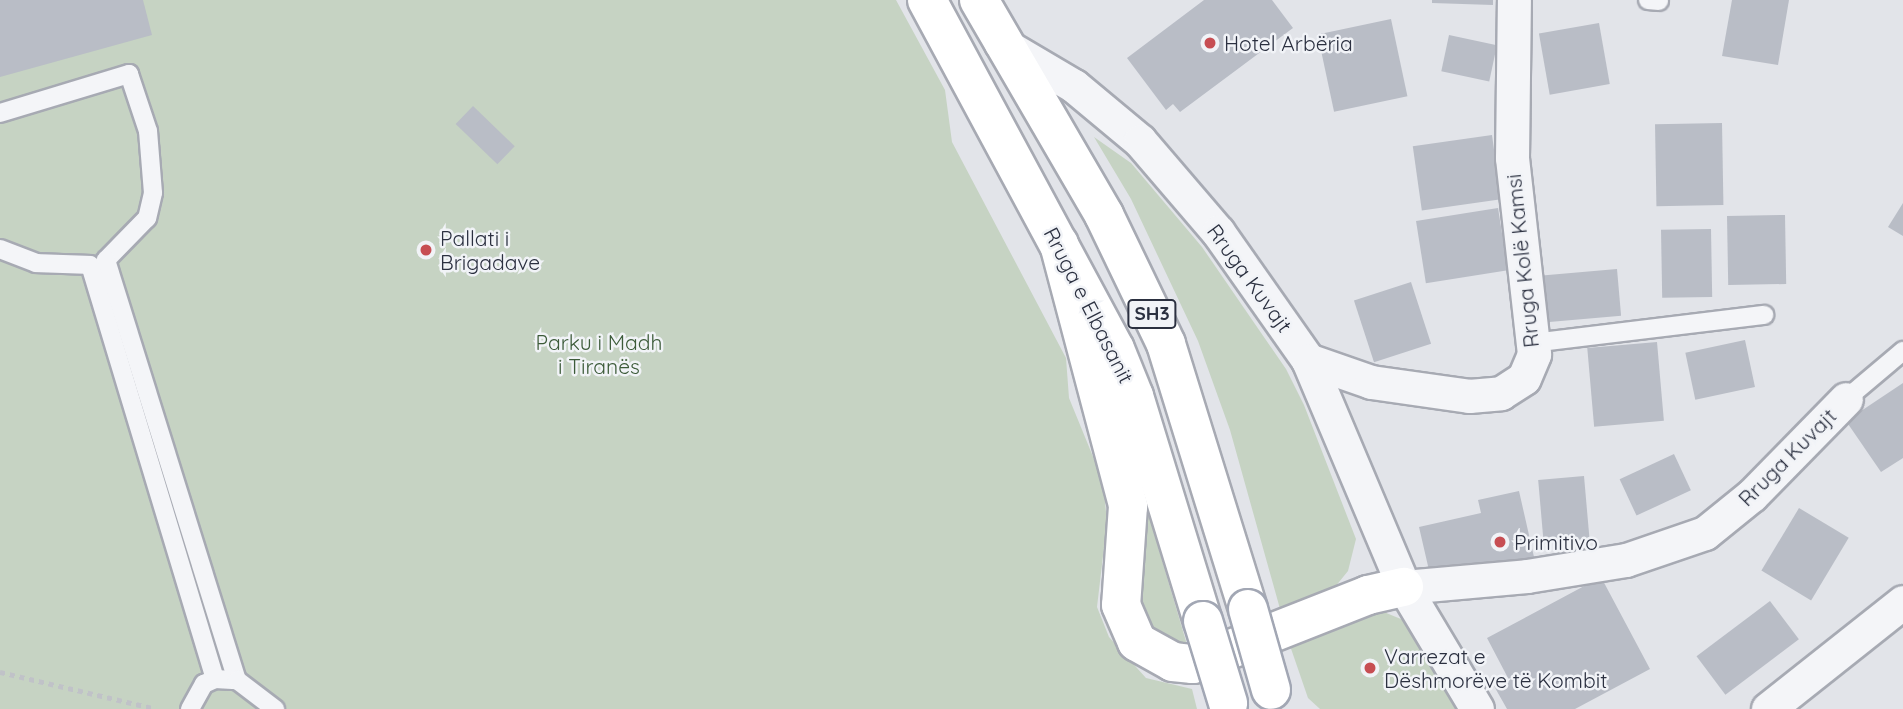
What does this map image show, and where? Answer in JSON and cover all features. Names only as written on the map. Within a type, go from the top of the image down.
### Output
[{"type":"main road","name":"Rruga e Elbasanit","points":[[927,0],[1115,349],[1134,396],[1229,706]]},
{"type":"main road","name":"SH3","points":[[979,0],[1001,43],[1104,215],[1166,344],[1274,699]]},
{"type":"main road","points":[[1059,244],[1128,506],[1122,604],[1137,642],[1173,662],[1193,664],[1368,595],[1404,587]]},
{"type":"street","name":"Rruga Kolë Kamsi","points":[[1308,360],[1371,382],[1419,390],[1501,393],[1524,378],[1534,354],[1512,158],[1514,0]]},
{"type":"street","name":"Rruga Kuvajt","points":[[1001,43],[1074,86],[1140,141],[1218,232],[1308,360],[1404,587],[1476,709]]},
{"type":"street","name":"Rruga Kuvajt","points":[[1404,587],[1527,576],[1626,560],[1706,533],[1752,495],[1846,399]]},
{"type":"street","points":[[1768,709],[1903,602]]},
{"type":"lane","points":[[0,113],[129,74],[148,131],[153,193],[147,218],[106,260],[237,680]]},
{"type":"lane","points":[[0,249],[36,264],[90,265],[215,679]]},
{"type":"lane","points":[[1532,343],[1764,315]]},
{"type":"lane","points":[[1846,399],[1903,351]]},
{"type":"lane","points":[[190,709],[204,684],[215,679],[237,680],[275,709]]},
{"type":"path","points":[[0,672],[156,709]]},
{"type":"green space","name":"Parku i Madh i Tiranës","points":[[0,0],[896,0],[945,90],[952,142],[1066,358],[1069,398],[1103,481],[1107,522],[1097,607],[1109,637],[1146,678],[1192,689],[1197,709],[0,709]]},
{"type":"green space","points":[[1094,137],[1131,163],[1202,247],[1286,369],[1304,405],[1356,539],[1348,571],[1326,598],[1282,616],[1230,430],[1198,341],[1131,199]]},
{"type":"green space","points":[[1141,489],[1188,648],[1159,645],[1135,606]]},
{"type":"green space","name":"Varrezat e Dëshmorëve të Kombit","points":[[1379,610],[1413,624],[1467,709],[1320,709],[1308,698],[1287,637]]},
{"type":"building","points":[[0,0],[143,0],[152,35],[0,77]]},
{"type":"building","name":"Hotel Arbëria","points":[[1204,0],[1272,0],[1293,28],[1180,112],[1173,104],[1166,110],[1127,58]]},
{"type":"building","points":[[1432,0],[1493,0],[1493,5],[1432,3]]},
{"type":"building","points":[[1732,0],[1789,0],[1778,65],[1722,56]]},
{"type":"building","points":[[1391,19],[1407,96],[1334,112],[1318,35]]},
{"type":"building","points":[[1599,23],[1610,84],[1550,95],[1539,34]]},
{"type":"building","points":[[1449,35],[1497,45],[1489,81],[1441,71]]},
{"type":"building","points":[[473,106],[515,146],[497,164],[456,124]]},
{"type":"building","points":[[1722,123],[1723,205],[1656,206],[1655,124]]},
{"type":"building","points":[[1492,135],[1501,199],[1422,211],[1413,146]]},
{"type":"building","points":[[1903,203],[1903,236],[1888,227]]},
{"type":"building","points":[[1498,208],[1508,270],[1426,283],[1416,221]]},
{"type":"building","points":[[1785,215],[1786,284],[1728,285],[1727,216]]},
{"type":"building","points":[[1711,229],[1712,297],[1662,298],[1661,230]]},
{"type":"building","points":[[1617,269],[1621,316],[1546,322],[1542,276]]},
{"type":"building","points":[[1411,282],[1431,344],[1374,362],[1354,301]]},
{"type":"building","points":[[1745,340],[1755,387],[1695,400],[1685,353]]},
{"type":"building","points":[[1657,342],[1664,421],[1594,427],[1587,348]]},
{"type":"building","points":[[1903,383],[1903,458],[1881,472],[1846,421]]},
{"type":"building","points":[[1674,454],[1691,490],[1637,516],[1620,479]]},
{"type":"building","points":[[1584,476],[1589,539],[1544,543],[1538,480]]},
{"type":"building","points":[[1519,491],[1534,557],[1431,579],[1419,527],[1481,513],[1478,500]]},
{"type":"building","points":[[1799,508],[1849,538],[1811,600],[1761,571]]},
{"type":"building","points":[[1601,577],[1650,669],[1575,709],[1507,709],[1494,686],[1508,678],[1487,638]]},
{"type":"building","points":[[1770,601],[1799,639],[1725,695],[1697,656]]},
{"type":"place","name":"Hotel Arbëria","points":[[1210,43]]},
{"type":"place","name":"Pallati i Brigadave","points":[[426,250]]},
{"type":"place","name":"Primitivo","points":[[1500,542]]},
{"type":"place","name":"Varrezat e Dëshmorëve të Kombit","points":[[1370,668]]}]
